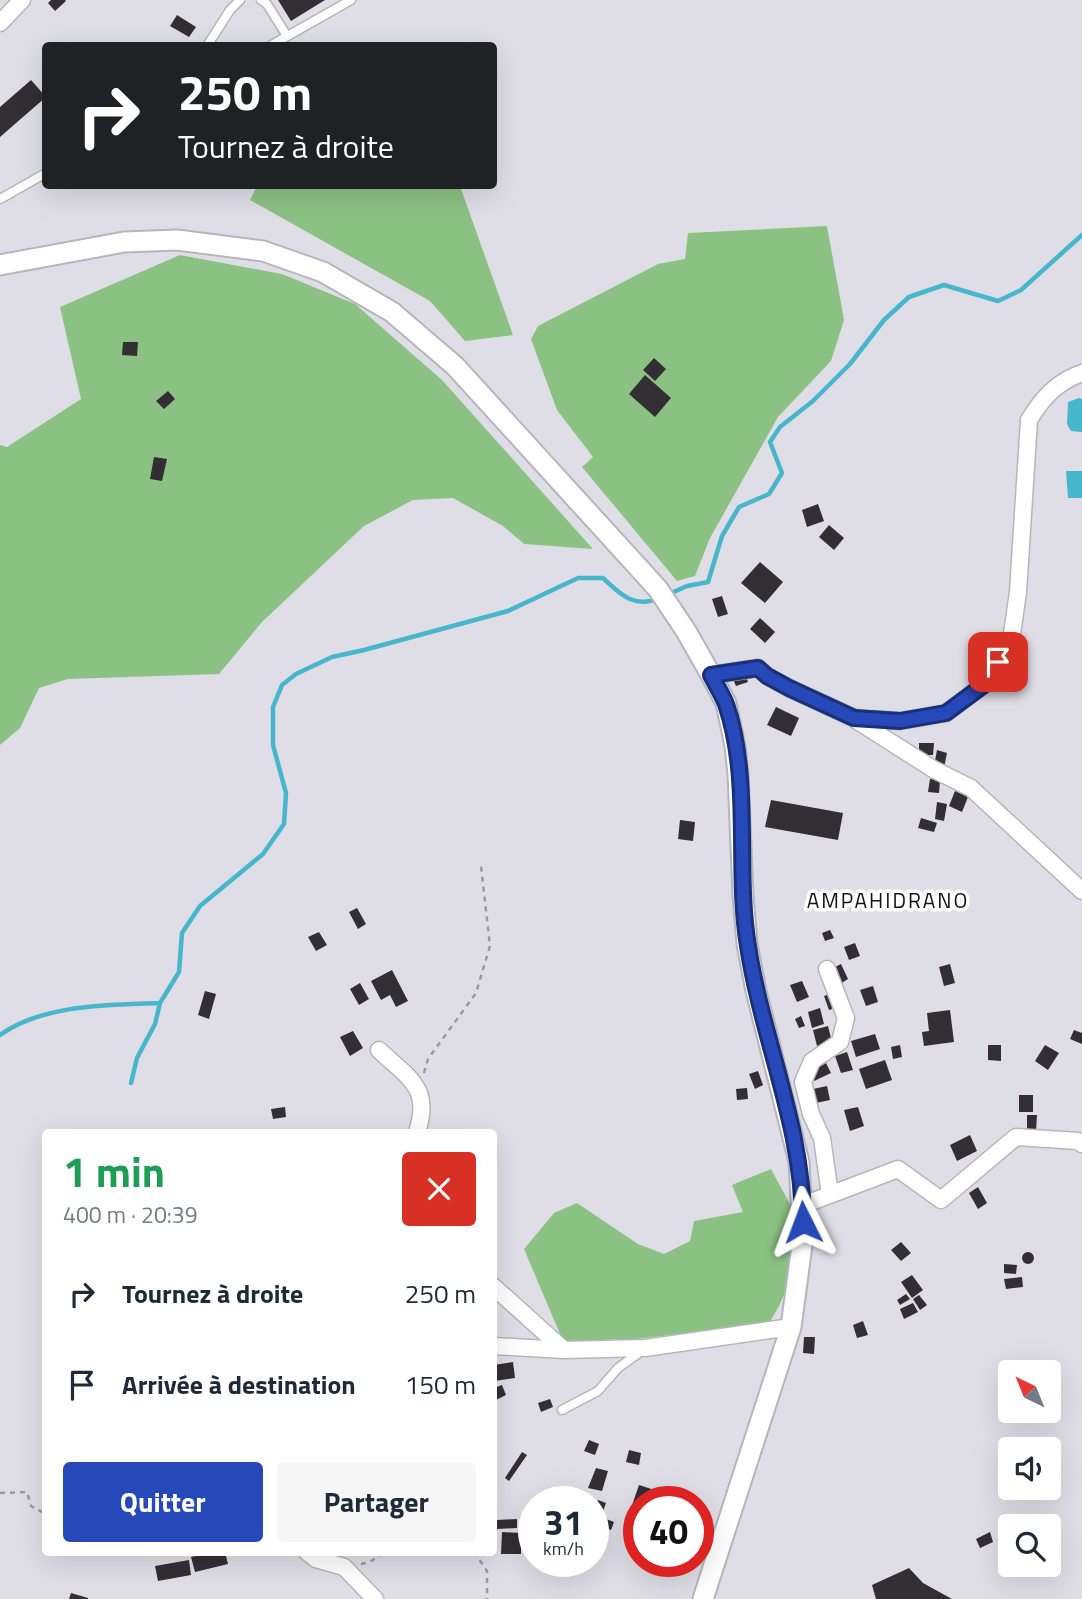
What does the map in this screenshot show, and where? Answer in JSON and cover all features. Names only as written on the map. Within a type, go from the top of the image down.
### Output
[{"type":"street","points":[[0,23],[22,0]]},
{"type":"street","points":[[0,265],[124,242],[177,240],[263,251],[323,272],[392,312],[455,366],[658,589],[686,631],[726,703],[738,775],[747,944],[756,991],[799,1162],[803,1238],[791,1327],[703,1599]]},
{"type":"street","points":[[854,718],[900,721],[946,713],[985,684],[1012,641],[1018,592],[1029,420],[1043,397],[1072,376],[1082,373]]},
{"type":"street","points":[[711,675],[758,668],[789,688],[854,718],[933,769],[971,788],[1082,891]]},
{"type":"street","points":[[827,969],[846,1018],[840,1042],[812,1061],[803,1082],[811,1114],[822,1138],[830,1194]]},
{"type":"street","points":[[379,1050],[420,1090],[423,1115],[418,1129]]},
{"type":"street","points":[[803,1205],[898,1169],[941,1200],[1016,1137],[1078,1141],[1082,1144]]},
{"type":"street","points":[[497,1290],[564,1350]]},
{"type":"street","points":[[497,1346],[564,1350],[645,1348],[791,1327]]},
{"type":"street","points":[[312,1556],[344,1567],[375,1599]]},
{"type":"lane","points":[[210,42],[230,10],[240,0]]},
{"type":"lane","points":[[261,0],[267,4],[287,36]]},
{"type":"lane","points":[[277,42],[351,0]]},
{"type":"lane","points":[[0,200],[42,175]]},
{"type":"lane","points":[[562,1410],[598,1391],[618,1368],[645,1348]]},
{"type":"path","points":[[420,1090],[428,1059],[476,993],[490,946],[481,866]]},
{"type":"path","points":[[0,1493],[27,1492],[31,1506],[42,1512]]},
{"type":"path","points":[[344,1567],[370,1562],[379,1556]]},
{"type":"path","points":[[477,1556],[487,1571],[487,1599]]},
{"type":"green space","points":[[256,189],[461,189],[513,335],[465,341],[430,301],[250,200]]},
{"type":"green space","points":[[827,226],[844,320],[831,361],[778,417],[710,538],[695,576],[677,581],[582,467],[593,457],[557,410],[531,339],[538,326],[658,264],[685,259],[688,233]]},
{"type":"green space","points":[[180,255],[282,274],[355,304],[442,380],[593,549],[524,544],[503,526],[453,498],[413,500],[364,526],[262,622],[219,674],[68,679],[39,688],[20,728],[0,745],[0,445],[7,447],[81,399],[60,307]]},
{"type":"green space","points":[[771,1169],[793,1213],[796,1240],[788,1285],[769,1323],[637,1339],[563,1341],[524,1249],[554,1213],[577,1203],[638,1244],[664,1254],[690,1241],[694,1221],[743,1212],[732,1185]]},
{"type":"water","points":[[1082,399],[1082,432],[1071,431],[1067,424],[1068,402]]},
{"type":"water","points":[[1066,471],[1082,471],[1082,498],[1068,498]]},
{"type":"building","points":[[51,0],[66,1],[55,11],[48,3]]},
{"type":"building","points":[[278,0],[325,0],[291,21]]},
{"type":"building","points":[[177,15],[196,27],[189,37],[170,26]]},
{"type":"building","points":[[31,80],[42,92],[42,100],[0,137],[0,107]]},
{"type":"building","points":[[123,342],[138,342],[137,356],[122,355]]},
{"type":"building","points":[[654,358],[666,369],[655,381],[643,370]]},
{"type":"building","points":[[645,375],[671,398],[655,417],[629,394]]},
{"type":"building","points":[[168,391],[175,399],[164,409],[156,401]]},
{"type":"building","points":[[154,457],[167,459],[162,481],[150,479]]},
{"type":"building","points":[[818,504],[824,521],[807,527],[802,510]]},
{"type":"building","points":[[829,525],[844,538],[834,550],[819,537]]},
{"type":"building","points":[[760,562],[783,582],[765,603],[741,583]]},
{"type":"building","points":[[722,596],[728,614],[718,617],[712,599]]},
{"type":"building","points":[[760,618],[775,632],[765,643],[750,629]]},
{"type":"building","points":[[745,674],[748,682],[736,686],[733,679]]},
{"type":"building","points":[[776,707],[799,718],[791,736],[767,725]]},
{"type":"building","points":[[919,743],[934,743],[933,755],[919,755]]},
{"type":"building","points":[[937,750],[947,753],[944,768],[934,766]]},
{"type":"building","points":[[930,779],[940,780],[939,793],[928,792]]},
{"type":"building","points":[[955,791],[968,797],[962,812],[949,806]]},
{"type":"building","points":[[771,800],[843,813],[838,840],[765,827]]},
{"type":"building","points":[[937,802],[947,804],[944,821],[935,819]]},
{"type":"building","points":[[921,818],[937,823],[934,832],[918,828]]},
{"type":"building","points":[[680,820],[695,822],[693,841],[678,839]]},
{"type":"building","points":[[357,908],[366,924],[358,929],[349,912]]},
{"type":"building","points":[[830,930],[834,938],[825,941],[822,933]]},
{"type":"building","points":[[319,932],[327,945],[316,951],[308,937]]},
{"type":"building","points":[[855,943],[860,956],[849,960],[844,947]]},
{"type":"building","points":[[841,964],[848,979],[840,984],[833,968]]},
{"type":"building","points":[[950,964],[955,983],[944,986],[939,967]]},
{"type":"building","points":[[392,970],[408,1001],[396,1007],[390,995],[381,1000],[371,981]]},
{"type":"building","points":[[802,981],[809,997],[797,1002],[790,985]]},
{"type":"building","points":[[360,983],[369,999],[359,1005],[350,989]]},
{"type":"building","points":[[873,986],[878,1002],[866,1006],[860,990]]},
{"type":"building","points":[[205,991],[216,994],[209,1019],[198,1015]]},
{"type":"building","points":[[833,993],[838,1007],[829,1010],[824,996]]},
{"type":"building","points":[[820,1008],[824,1024],[812,1028],[808,1012]]},
{"type":"building","points":[[950,1010],[954,1042],[924,1046],[922,1032],[929,1031],[927,1013]]},
{"type":"building","points":[[801,1016],[805,1026],[799,1028],[795,1019]]},
{"type":"building","points":[[828,1026],[832,1042],[817,1046],[813,1030]]},
{"type":"building","points":[[1074,1030],[1082,1033],[1082,1044],[1070,1039]]},
{"type":"building","points":[[353,1031],[363,1048],[350,1056],[340,1037]]},
{"type":"building","points":[[875,1034],[880,1049],[856,1057],[851,1041]]},
{"type":"building","points":[[900,1045],[902,1057],[893,1059],[891,1047]]},
{"type":"building","points":[[988,1045],[1001,1045],[1001,1061],[988,1060]]},
{"type":"building","points":[[1045,1045],[1059,1053],[1048,1070],[1035,1061]]},
{"type":"building","points":[[847,1052],[853,1070],[841,1073],[835,1056]]},
{"type":"building","points":[[885,1060],[892,1080],[866,1089],[859,1069]]},
{"type":"building","points":[[826,1063],[831,1073],[814,1081],[810,1071]]},
{"type":"building","points":[[758,1071],[763,1085],[755,1089],[749,1074]]},
{"type":"building","points":[[827,1086],[830,1100],[816,1103],[813,1089]]},
{"type":"building","points":[[747,1088],[748,1099],[737,1100],[736,1089]]},
{"type":"building","points":[[1019,1095],[1033,1095],[1033,1112],[1019,1112]]},
{"type":"building","points":[[285,1107],[286,1117],[273,1119],[271,1109]]},
{"type":"building","points":[[858,1107],[864,1126],[850,1131],[844,1110]]},
{"type":"building","points":[[1027,1115],[1037,1115],[1036,1131],[1027,1131]]},
{"type":"building","points":[[970,1135],[977,1151],[957,1161],[950,1145]]},
{"type":"building","points":[[978,1187],[987,1203],[978,1209],[969,1193]]},
{"type":"building","points":[[901,1242],[911,1253],[901,1261],[891,1250]]},
{"type":"building","points":[[1028,1252],[1034,1258],[1028,1264],[1022,1258]]},
{"type":"building","points":[[1004,1264],[1017,1265],[1016,1274],[1004,1273]]},
{"type":"building","points":[[912,1275],[923,1290],[912,1298],[901,1282]]},
{"type":"building","points":[[1022,1277],[1023,1287],[1006,1289],[1004,1279]]},
{"type":"building","points":[[906,1294],[910,1299],[900,1305],[897,1300]]},
{"type":"building","points":[[919,1295],[927,1305],[920,1310],[913,1299]]},
{"type":"building","points":[[913,1303],[918,1312],[904,1319],[900,1309]]},
{"type":"building","points":[[863,1321],[868,1335],[857,1338],[853,1325]]},
{"type":"building","points":[[804,1337],[815,1337],[814,1354],[803,1353]]},
{"type":"building","points":[[513,1362],[515,1378],[497,1381],[497,1365]]},
{"type":"building","points":[[502,1385],[506,1395],[497,1400],[497,1387]]},
{"type":"building","points":[[550,1399],[553,1407],[541,1412],[538,1403]]},
{"type":"building","points":[[589,1440],[599,1444],[595,1455],[584,1451]]},
{"type":"building","points":[[629,1450],[641,1453],[639,1465],[626,1462]]},
{"type":"building","points":[[522,1452],[527,1455],[509,1481],[505,1478]]},
{"type":"building","points":[[596,1468],[608,1471],[604,1486],[589,1486]]},
{"type":"building","points":[[517,1519],[517,1528],[497,1529],[497,1520]]},
{"type":"building","points":[[609,1520],[614,1522],[609,1529]]},
{"type":"building","points":[[502,1532],[518,1533],[518,1554],[501,1554]]},
{"type":"building","points":[[990,1532],[993,1542],[980,1548],[976,1539]]},
{"type":"building","points":[[226,1556],[228,1564],[195,1572],[191,1557]]},
{"type":"building","points":[[189,1560],[191,1575],[158,1581],[155,1566]]},
{"type":"building","points":[[909,1568],[923,1583],[952,1599],[876,1599],[872,1585]]},
{"type":"building","points":[[71,1593],[88,1598],[88,1599],[69,1599]]},
{"type":"waterway","points":[[667,595],[687,586],[708,582],[722,536],[739,507],[769,494],[782,473],[770,442],[780,427],[813,401],[850,364],[884,320],[909,297],[944,285],[998,301],[1021,290],[1082,235]]},
{"type":"waterway","points":[[131,1083],[137,1058],[155,1024],[160,1003],[179,972],[182,933],[200,906],[263,854],[284,824],[286,793],[273,745],[273,707],[282,685],[296,674],[332,657],[508,611],[578,578],[603,578],[635,601],[659,598]]},
{"type":"waterway","points":[[0,1035],[36,1017],[56,1012],[98,1006],[160,1003]]},
{"type":"district","name":"AMPAHIDRANO","points":[[888,901]]},
{"type":"route","points":[[803,1222],[799,1162],[756,991],[747,944],[734,746],[726,703],[711,675],[758,668],[789,688],[854,718],[900,721],[946,713],[985,684],[998,662]]}]
